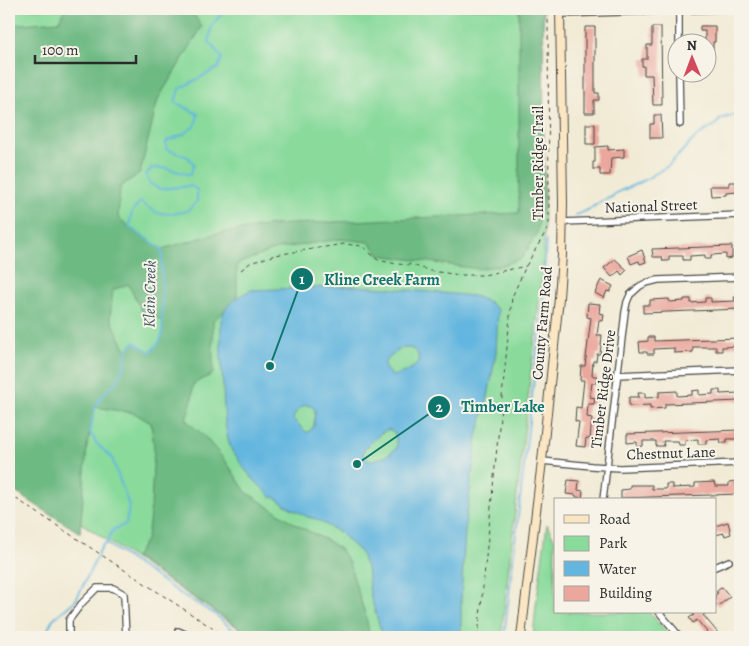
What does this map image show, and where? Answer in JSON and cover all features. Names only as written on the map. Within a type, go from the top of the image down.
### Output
[{"type":"main road","name":"County Farm Road","points":[[521,637],[559,298],[563,222],[560,11]]},
{"type":"street","points":[[560,11],[722,9]]},
{"type":"street","points":[[679,10],[679,32]]},
{"type":"street","points":[[679,82],[680,124]]},
{"type":"street","name":"National Street","points":[[563,222],[740,215]]},
{"type":"street","name":"Timber Ridge Drive","points":[[603,498],[627,302],[630,295],[640,286],[658,280],[740,278]]},
{"type":"street","points":[[618,374],[740,370]]},
{"type":"street","name":"Chestnut Lane","points":[[542,461],[620,468],[740,463]]},
{"type":"street","points":[[716,567],[729,561]]},
{"type":"street","points":[[69,637],[69,620],[97,588],[113,588],[124,594],[126,637]]},
{"type":"street","points":[[662,614],[680,637]]},
{"type":"street","points":[[178,637],[178,631],[192,637]]},
{"type":"path","name":"Timber Ridge Trail","points":[[478,637],[512,297],[526,266],[549,226],[548,9]]},
{"type":"path","points":[[241,270],[250,263],[275,255],[344,244],[362,246],[378,260],[460,275],[484,275],[526,266]]},
{"type":"path","points":[[9,494],[226,637]]},
{"type":"green space","points":[[9,9],[543,9],[544,258],[501,637],[252,637],[9,473]]},
{"type":"green space","points":[[65,9],[190,9],[202,27],[158,99],[140,173],[120,187],[118,217],[129,227],[162,249],[215,234],[272,225],[519,213],[519,9],[543,9],[544,208],[540,212],[537,234],[522,258],[504,265],[478,269],[380,255],[369,242],[340,239],[277,249],[237,264],[237,298],[213,321],[213,374],[193,384],[192,400],[186,420],[206,438],[227,463],[246,492],[297,525],[340,549],[349,563],[366,617],[370,637],[253,637],[135,558],[147,538],[151,507],[154,447],[151,423],[134,413],[95,407],[87,447],[80,533],[9,488],[9,25],[59,21]],"holes":[[[128,284],[142,311],[162,321],[161,339],[150,352],[134,342],[126,350],[110,317],[113,290]]]},
{"type":"green space","points":[[547,524],[554,539],[554,614],[651,614],[671,637],[533,637]]},
{"type":"water","points":[[356,286],[388,288],[474,296],[489,302],[498,310],[496,352],[488,397],[477,436],[466,514],[461,599],[461,637],[383,637],[370,595],[367,568],[361,553],[340,533],[271,497],[248,473],[232,451],[227,436],[225,420],[221,321],[227,307],[251,290]],"holes":[[[399,349],[413,349],[418,354],[419,362],[407,371],[392,376],[385,368],[385,362]],[[305,405],[315,409],[314,426],[309,432],[306,432],[293,419],[299,409]],[[389,429],[395,433],[397,448],[385,457],[368,461],[363,455],[364,450],[381,433]]]},
{"type":"building","points":[[700,26],[715,26],[715,32],[700,31]]},
{"type":"building","points":[[585,27],[595,27],[595,93],[599,93],[599,100],[594,100],[594,113],[585,113]]},
{"type":"building","points":[[652,27],[661,27],[662,105],[653,105],[652,75],[644,75],[644,66],[642,66],[642,59],[647,59],[647,45],[652,45]]},
{"type":"building","points":[[654,115],[661,115],[662,138],[650,138],[650,124],[654,124]]},
{"type":"building","points":[[586,124],[595,124],[595,144],[586,144]]},
{"type":"building","points":[[608,146],[608,150],[624,149],[624,157],[611,158],[610,175],[600,175],[600,169],[593,169],[595,147]]},
{"type":"building","points":[[729,182],[737,182],[737,192],[711,196],[710,186],[729,186]]},
{"type":"building","points":[[732,246],[732,258],[726,259],[726,254],[711,255],[711,259],[705,259],[705,255],[690,256],[690,260],[683,260],[683,256],[669,256],[669,261],[663,261],[662,257],[653,257],[652,249]]},
{"type":"building","points":[[642,250],[646,262],[640,264],[639,261],[631,264],[628,256]]},
{"type":"building","points":[[615,259],[627,270],[622,275],[619,271],[612,277],[604,268]]},
{"type":"building","points":[[601,280],[613,286],[610,292],[607,291],[604,298],[595,293]]},
{"type":"building","points":[[734,297],[740,297],[740,309],[643,313],[643,305],[650,305],[650,300],[669,299],[669,302],[691,299],[691,303],[705,302],[705,298],[711,298],[711,302],[735,301]]},
{"type":"building","points":[[588,303],[600,304],[599,313],[604,314],[603,321],[599,320],[597,335],[602,335],[600,354],[597,354],[596,361],[593,361],[592,376],[597,376],[596,383],[592,383],[590,397],[595,398],[594,404],[588,404],[587,417],[592,418],[590,439],[586,438],[585,447],[576,446],[579,422],[575,421],[576,407],[581,408],[584,380],[580,380],[581,366],[585,366],[591,318],[587,317]]},
{"type":"building","points":[[648,337],[654,337],[654,341],[740,338],[740,346],[722,347],[722,351],[716,351],[716,347],[693,347],[693,352],[674,353],[674,348],[654,349],[654,354],[647,354],[647,352],[640,352],[639,342],[648,341]]},
{"type":"building","points":[[699,390],[699,395],[713,394],[713,390],[720,390],[720,394],[740,393],[740,401],[665,404],[665,408],[650,409],[650,405],[629,406],[629,397],[639,397],[638,393],[645,393],[645,398],[659,397],[659,392],[677,391],[677,396],[692,395],[692,391]]},
{"type":"building","points":[[740,430],[740,439],[727,439],[727,443],[721,443],[720,439],[706,440],[706,444],[698,444],[698,439],[685,440],[685,445],[679,445],[678,441],[663,441],[664,446],[656,446],[656,441],[643,441],[643,446],[637,447],[637,442],[627,443],[627,434]]},
{"type":"building","points":[[568,480],[579,481],[578,490],[583,491],[582,498],[566,494]]},
{"type":"building","points":[[736,481],[736,486],[740,485],[740,494],[621,498],[621,490],[630,489],[630,485],[652,485],[652,489],[666,489],[666,484],[672,484],[672,488],[695,487],[695,483],[714,482],[715,486],[729,486],[729,482]]},
{"type":"building","points":[[728,522],[731,534],[725,536],[724,533],[716,535],[716,526]]},
{"type":"building","points":[[722,587],[730,597],[718,606],[716,604],[716,594],[718,593],[716,592]]},
{"type":"building","points":[[705,614],[703,615],[718,633],[713,637],[702,637],[707,632],[697,620],[693,623],[689,618],[694,615]]},
{"type":"waterway","name":"Klein Creek","points":[[44,637],[53,619],[76,600],[102,546],[106,543],[113,530],[126,524],[129,506],[112,458],[97,444],[90,432],[95,407],[104,393],[115,384],[124,368],[127,350],[134,342],[150,352],[159,343],[162,335],[162,249],[129,227],[132,212],[140,202],[157,213],[172,214],[187,211],[197,202],[197,190],[191,186],[159,189],[149,183],[146,174],[152,168],[165,168],[190,175],[194,164],[188,157],[166,149],[166,141],[182,135],[195,126],[198,114],[175,102],[179,89],[218,68],[222,58],[209,42],[212,25],[226,9]]},
{"type":"waterway","points":[[576,215],[668,166],[697,136],[721,119],[740,113]]},
{"type":"waterway","points":[[504,637],[543,300],[546,241]]},
{"type":"waterway","points":[[106,543],[247,637]]},
{"type":"place","name":"Kline Creek Farm","points":[[270,366]]},
{"type":"place","name":"Timber Lake","points":[[357,464]]}]
